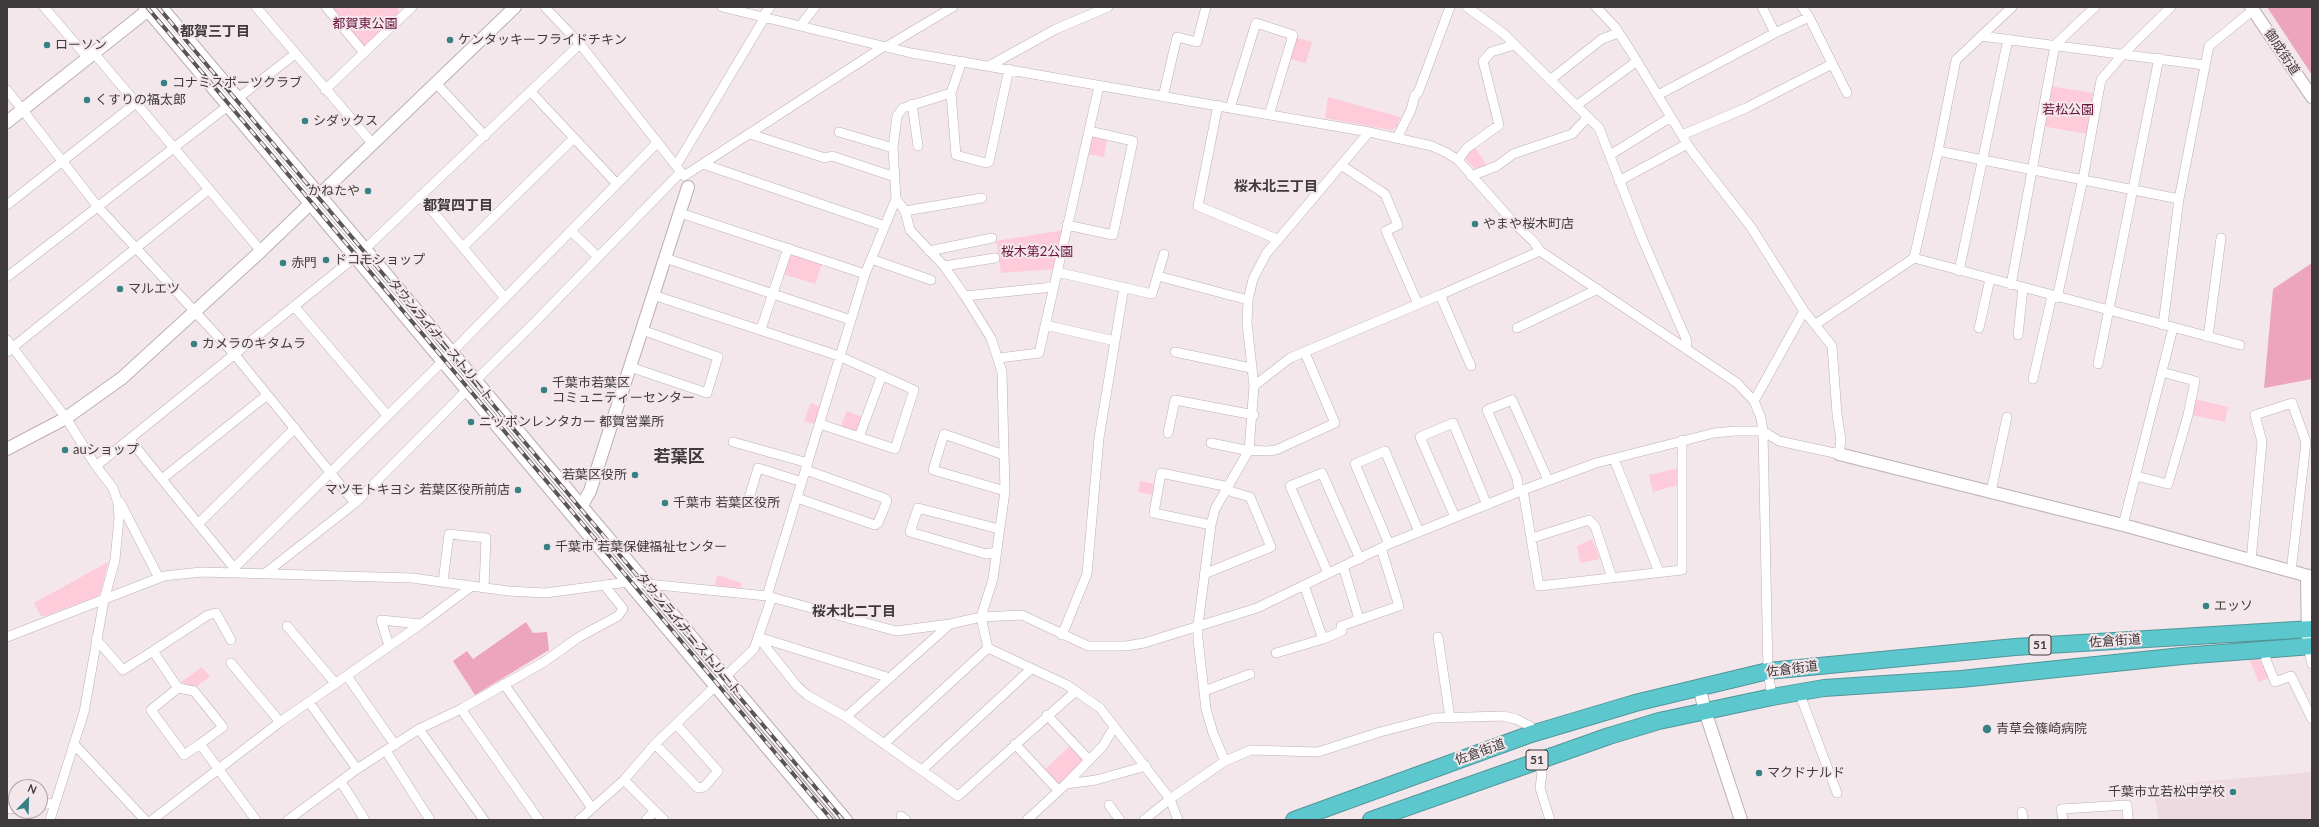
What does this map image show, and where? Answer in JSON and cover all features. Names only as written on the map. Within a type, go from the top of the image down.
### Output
[{"type":"highway","name":"佐倉街道","points":[[1294,820],[1531,734],[1699,686],[1768,671],[2015,647],[2310,629]]},
{"type":"highway","name":"佐倉街道","points":[[1372,820],[1537,760],[1652,723],[1772,697],[1824,688],[1962,679],[2310,646]]},
{"type":"street","points":[[44,7],[136,103],[261,251]]},
{"type":"street","name":"タウンライナーストリート","points":[[161,7],[308,203],[355,258],[447,357],[581,507],[846,820]]},
{"type":"street","points":[[256,7],[325,90],[372,143]]},
{"type":"street","points":[[326,7],[364,53]]},
{"type":"street","points":[[7,449],[66,418],[122,378],[261,251],[308,203],[515,7]]},
{"type":"street","points":[[545,7],[580,44],[682,175]]},
{"type":"street","points":[[722,7],[885,47],[962,62],[1369,132],[1432,146],[1458,160],[1471,176],[1534,242],[1540,251],[1737,384],[1754,401],[1762,418],[1763,431],[1768,671],[1772,697]]},
{"type":"street","points":[[581,507],[590,491],[680,213],[682,175],[770,7]]},
{"type":"street","points":[[800,26],[815,7]]},
{"type":"street","points":[[267,572],[355,503],[598,257],[682,175],[703,164],[885,47],[952,7]]},
{"type":"street","points":[[989,66],[1056,29],[1108,7]]},
{"type":"street","points":[[1164,97],[1177,37],[1197,42],[1206,7]]},
{"type":"street","points":[[1397,138],[1411,110],[1415,95],[1418,93],[1450,7]]},
{"type":"street","points":[[1467,7],[1504,34],[1598,128],[1642,238],[1687,341],[1686,349]]},
{"type":"street","points":[[1596,7],[1618,33],[1637,61],[1687,144],[1751,227],[1804,311],[1816,324],[1832,346],[1837,414],[1841,440],[1840,454]]},
{"type":"street","points":[[1762,7],[1775,33]]},
{"type":"street","points":[[1802,7],[1809,17],[1847,93]]},
{"type":"street","points":[[1816,324],[1914,258],[1938,151],[1956,60],[2012,7]]},
{"type":"street","points":[[2011,285],[2031,169],[2055,45],[2095,7]]},
{"type":"street","points":[[2033,379],[2083,179],[2101,80],[2123,54],[2171,7]]},
{"type":"street","points":[[7,122],[148,8]]},
{"type":"street","name":"タウンライナーストリート","points":[[148,8],[233,103],[318,194],[365,249],[447,357]]},
{"type":"street","points":[[2163,325],[2179,199],[2204,65],[2209,46],[2252,8]]},
{"type":"street","name":"御成街道","points":[[2252,8],[2312,97]]},
{"type":"street","points":[[325,90],[407,9]]},
{"type":"street","points":[[1658,95],[1775,33],[1809,17]]},
{"type":"street","points":[[1230,108],[1256,23],[1293,35],[1269,115]]},
{"type":"street","points":[[1550,80],[1602,39],[1618,33]]},
{"type":"street","points":[[1981,36],[2204,65]]},
{"type":"street","points":[[1959,271],[2008,39]]},
{"type":"street","points":[[96,466],[355,258],[580,44]]},
{"type":"street","points":[[1458,160],[1467,148],[1499,124],[1483,61],[1491,52],[1514,45]]},
{"type":"street","points":[[7,277],[295,54]]},
{"type":"street","points":[[2098,364],[2159,58]]},
{"type":"street","points":[[1576,106],[1637,61]]},
{"type":"street","points":[[962,62],[951,93],[956,155],[989,162],[1009,69]]},
{"type":"street","points":[[1682,135],[1746,108],[1832,64]]},
{"type":"street","points":[[435,82],[485,136]]},
{"type":"street","points":[[999,358],[1039,353],[1099,86]]},
{"type":"street","points":[[7,90],[98,207],[235,355],[355,503]]},
{"type":"street","points":[[530,92],[617,184]]},
{"type":"street","points":[[579,820],[624,780],[655,744],[715,685],[754,650],[797,498],[836,372],[839,356],[865,274],[896,199],[894,148],[898,116],[903,108],[912,104],[951,93]]},
{"type":"street","points":[[7,205],[136,103]]},
{"type":"street","points":[[912,104],[918,146]]},
{"type":"street","points":[[1218,105],[1198,206],[1277,239]]},
{"type":"street","points":[[1610,155],[1671,117]]},
{"type":"street","points":[[1471,176],[1498,166],[1513,154],[1572,134],[1588,118]]},
{"type":"street","points":[[1067,225],[1113,235],[1133,141],[1089,131]]},
{"type":"street","points":[[839,132],[894,148]]},
{"type":"street","points":[[1225,761],[1213,733],[1204,692],[1198,625],[1210,525],[1215,509],[1250,450],[1254,415],[1254,386],[1247,323],[1248,300],[1261,260],[1277,239],[1369,132]]},
{"type":"street","points":[[750,134],[825,158],[832,156],[895,177]]},
{"type":"street","points":[[462,247],[574,138]]},
{"type":"street","points":[[232,570],[447,357],[657,143]]},
{"type":"street","points":[[1619,181],[1687,144]]},
{"type":"street","points":[[1938,151],[2179,199]]},
{"type":"street","points":[[703,164],[885,226]]},
{"type":"street","points":[[1341,165],[1385,194],[1398,225],[1386,231],[1418,304]]},
{"type":"street","points":[[10,350],[208,190]]},
{"type":"street","points":[[420,196],[505,298]]},
{"type":"street","points":[[905,211],[982,198]]},
{"type":"street","points":[[896,199],[905,211],[910,230],[944,266],[966,296],[991,338],[999,358],[1003,392],[1005,491],[993,579],[981,617],[988,648]]},
{"type":"street","points":[[680,213],[865,274]]},
{"type":"street","points":[[571,231],[598,257]]},
{"type":"street","points":[[929,251],[992,238]]},
{"type":"street","points":[[2208,337],[2221,238]]},
{"type":"street","points":[[761,330],[788,248]]},
{"type":"street","points":[[1254,386],[1290,358],[1305,353],[1540,251]]},
{"type":"street","points":[[1057,272],[1152,294],[1164,254]]},
{"type":"street","points":[[665,258],[851,320]]},
{"type":"street","points":[[944,266],[995,258]]},
{"type":"street","points":[[1914,258],[2054,297],[2240,345]]},
{"type":"street","points":[[871,259],[931,280]]},
{"type":"street","points":[[1158,276],[1248,300]]},
{"type":"street","points":[[1979,328],[1990,279]]},
{"type":"street","points":[[966,296],[1053,288]]},
{"type":"street","points":[[1062,636],[1087,574],[1099,438],[1124,288]]},
{"type":"street","points":[[2018,335],[2023,288]]},
{"type":"street","points":[[1517,328],[1598,289]]},
{"type":"street","points":[[654,295],[839,356],[914,390],[895,449],[820,424]]},
{"type":"street","points":[[1440,295],[1471,366]]},
{"type":"street","points":[[294,306],[387,415]]},
{"type":"street","points":[[1754,401],[1804,311]]},
{"type":"street","points":[[1045,325],[1115,341]]},
{"type":"street","points":[[2123,525],[2173,328]]},
{"type":"street","points":[[630,367],[707,392],[718,357],[642,330]]},
{"type":"street","points":[[7,340],[10,350],[66,418],[96,466],[113,488],[159,578]]},
{"type":"street","points":[[1175,352],[1251,368]]},
{"type":"street","points":[[1211,443],[1267,452],[1276,450],[1335,423],[1305,353]]},
{"type":"street","points":[[2136,476],[2168,484],[2188,415],[2195,381],[2162,372]]},
{"type":"street","points":[[859,437],[882,375]]},
{"type":"street","name":"タウンライナーストリート","points":[[471,385],[628,582],[828,820]]},
{"type":"street","points":[[162,479],[267,395]]},
{"type":"street","points":[[1168,433],[1175,400],[1254,415]]},
{"type":"street","points":[[1548,480],[1512,400],[1487,410],[1517,478],[1521,491],[1532,538],[1539,586],[1682,570],[1682,440]]},
{"type":"street","points":[[2251,561],[2262,442],[2255,415],[2292,403],[2306,442],[2291,572]]},
{"type":"street","points":[[1991,492],[2007,417]]},
{"type":"street","points":[[1455,517],[1420,437],[1453,423],[1487,505]]},
{"type":"street","points":[[198,524],[295,428]]},
{"type":"street","points":[[7,637],[159,578],[201,572],[232,570],[412,578],[484,588],[545,592],[628,582],[769,596],[887,630],[896,631],[950,624],[981,617],[1022,615],[1062,636],[1088,646],[1126,646],[1144,643],[1198,625],[1257,608],[1389,544],[1548,480],[1614,459],[1682,440],[1714,433],[1763,431],[1779,441],[1840,454],[2123,525],[2309,577],[2310,646],[2312,664]]},
{"type":"street","points":[[1004,455],[944,434],[933,470],[1005,491]]},
{"type":"street","points":[[130,440],[198,524],[232,570]]},
{"type":"street","points":[[733,442],[807,466],[884,498],[887,501],[878,523],[875,525],[797,498]]},
{"type":"street","points":[[1389,544],[1355,464],[1385,451],[1419,532]]},
{"type":"street","points":[[1614,459],[1659,572]]},
{"type":"street","points":[[749,498],[758,468],[802,482]]},
{"type":"street","points":[[1204,574],[1271,547],[1250,497],[1228,488],[1161,473],[1154,513],[1210,525]]},
{"type":"street","points":[[1328,573],[1290,486],[1322,473],[1360,559]]},
{"type":"street","points":[[50,820],[54,803],[84,712],[96,639],[118,540],[118,503],[113,488]]},
{"type":"street","points":[[996,552],[986,554],[910,532],[918,508],[999,529]]},
{"type":"street","points":[[1532,538],[1589,520],[1595,526],[1612,578]]},
{"type":"street","points":[[443,582],[449,534],[486,538],[484,588]]},
{"type":"street","points":[[1276,653],[1323,639],[1342,631],[1341,626],[1399,606],[1381,548]]},
{"type":"street","points":[[1343,566],[1359,619]]},
{"type":"street","points":[[288,820],[357,769],[419,729],[461,709],[544,662],[579,637],[618,616],[623,609],[604,585]]},
{"type":"street","points":[[1304,585],[1323,639]]},
{"type":"street","points":[[152,820],[280,722],[422,624],[472,586]]},
{"type":"street","points":[[96,639],[123,670],[208,615],[216,612],[231,640]]},
{"type":"street","points":[[389,646],[381,620],[422,624]]},
{"type":"street","points":[[846,716],[950,624]]},
{"type":"street","points":[[287,626],[335,683]]},
{"type":"street","points":[[758,637],[890,678]]},
{"type":"street","points":[[758,637],[797,686],[807,695],[846,716],[958,796],[1047,715],[1076,691]]},
{"type":"street","points":[[1438,637],[1450,718]]},
{"type":"street","points":[[988,648],[1067,685],[1100,708],[1170,799],[1178,820]]},
{"type":"street","points":[[884,744],[988,648]]},
{"type":"street","points":[[2266,649],[2266,660],[2275,682],[2291,676],[2312,719]]},
{"type":"street","points":[[154,651],[178,688],[194,691],[223,727],[184,755],[151,710],[178,688]]},
{"type":"street","points":[[230,663],[280,722]]},
{"type":"street","points":[[922,770],[1031,669]]},
{"type":"street","points":[[1204,692],[1250,674]]},
{"type":"street","points":[[347,676],[395,745]]},
{"type":"street","points":[[504,684],[592,808]]},
{"type":"street","points":[[1699,686],[1705,711],[1742,820]]},
{"type":"street","points":[[1799,692],[1837,793]]},
{"type":"street","points":[[309,702],[357,769]]},
{"type":"street","points":[[461,709],[539,820]]},
{"type":"street","points":[[1047,715],[1089,760]]},
{"type":"street","points":[[1144,820],[1170,799],[1225,761],[1251,750],[1318,752],[1380,732],[1434,718],[1503,716],[1516,719],[1530,726],[1531,734]]},
{"type":"street","points":[[655,744],[698,788],[704,787],[718,771],[676,724]]},
{"type":"street","points":[[1027,820],[1103,746],[1114,727]]},
{"type":"street","points":[[419,729],[484,820]]},
{"type":"street","points":[[74,744],[145,820]]},
{"type":"street","points":[[200,744],[256,820]]},
{"type":"street","points":[[1015,744],[1062,787]]},
{"type":"street","points":[[386,751],[430,820]]},
{"type":"street","points":[[1537,760],[1542,774],[1540,788],[1550,820]]},
{"type":"street","points":[[1062,787],[1096,780],[1146,766]]},
{"type":"street","points":[[624,780],[664,820]]},
{"type":"street","points":[[341,782],[365,820]]},
{"type":"street","points":[[48,804],[54,803]]},
{"type":"street","points":[[1109,805],[1120,820]]},
{"type":"street","points":[[2063,820],[2061,809],[2127,805],[2128,820]]},
{"type":"street","points":[[646,820],[655,811]]},
{"type":"shaded area","points":[[2267,7],[2312,7],[2312,75]]},
{"type":"shaded area","points":[[2312,263],[2312,379],[2264,388],[2273,289]]},
{"type":"shaded area","points":[[526,622],[533,633],[547,632],[549,650],[475,695],[453,661],[467,651],[473,659]]},
{"type":"shaded area","name":"千葉市立若松中学校","points":[[2312,772],[2312,820],[2159,820],[2152,786]]},
{"type":"green space","name":"都賀東公園","points":[[328,7],[396,7],[399,10],[398,17],[366,47],[361,47]]},
{"type":"green space","points":[[1295,37],[1312,42],[1306,63],[1289,59]]},
{"type":"green space","name":"若松公園","points":[[2049,86],[2093,93],[2087,134],[2042,126]]},
{"type":"green space","points":[[1328,97],[1400,117],[1397,127],[1392,130],[1325,118]]},
{"type":"green space","points":[[1090,136],[1107,139],[1104,157],[1087,154]]},
{"type":"green space","points":[[1475,147],[1487,166],[1476,170],[1465,158],[1467,153]]},
{"type":"green space","name":"桜木第2公園","points":[[1064,230],[1054,269],[1001,273],[996,241]]},
{"type":"green space","points":[[794,255],[822,264],[815,284],[783,274],[788,258]]},
{"type":"green space","points":[[2195,399],[2228,407],[2225,422],[2192,415]]},
{"type":"green space","points":[[811,403],[823,408],[817,425],[804,421]]},
{"type":"green space","points":[[847,411],[862,417],[857,430],[854,431],[841,426]]},
{"type":"green space","points":[[1678,468],[1678,485],[1653,492],[1649,475]]},
{"type":"green space","points":[[1140,481],[1155,484],[1153,495],[1138,492]]},
{"type":"green space","points":[[1592,539],[1600,559],[1580,563],[1577,546]]},
{"type":"green space","points":[[108,562],[101,592],[98,596],[45,616],[41,616],[34,603]]},
{"type":"green space","points":[[718,575],[742,583],[740,588],[714,586]]},
{"type":"green space","points":[[2259,658],[2269,678],[2259,682],[2249,659]]},
{"type":"green space","points":[[202,667],[210,677],[194,688],[181,682]]},
{"type":"green space","points":[[1071,745],[1083,759],[1083,763],[1060,783],[1056,783],[1044,770]]},
{"type":"railway","points":[[147,7],[832,820]]},
{"type":"railway","points":[[158,7],[843,820]]},
{"type":"place","name":"ケンタッキーフライドチキン","points":[[450,40]]},
{"type":"place","name":"ローソン","points":[[47,45]]},
{"type":"place","name":"コナミスポーツクラブ","points":[[164,83]]},
{"type":"place","name":"くすりの福太郎","points":[[87,100]]},
{"type":"place","name":"シダックス","points":[[305,121]]},
{"type":"place","name":"かねたや","points":[[368,191]]},
{"type":"place","name":"やまや桜木町店","points":[[1475,224]]},
{"type":"place","name":"ドコモショップ","points":[[326,260]]},
{"type":"place","name":"赤門","points":[[283,263]]},
{"type":"place","name":"マルエツ","points":[[120,289]]},
{"type":"place","name":"カメラのキタムラ","points":[[194,344]]},
{"type":"place","name":"千葉市若葉区 コミュニティーセンター","points":[[544,390]]},
{"type":"place","name":"ニッポンレンタカー 都賀営業所","points":[[471,422]]},
{"type":"place","name":"auショップ","points":[[65,450]]},
{"type":"place","name":"若葉区役所","points":[[635,475]]},
{"type":"place","name":"マツモトキヨシ 若葉区役所前店","points":[[518,490]]},
{"type":"place","name":"千葉市 若葉区役所","points":[[665,503]]},
{"type":"place","name":"千葉市 若葉保健福祉センター","points":[[547,547]]},
{"type":"place","name":"エッソ","points":[[2206,606]]},
{"type":"place","name":"青草会篠崎病院","points":[[1987,729]]},
{"type":"place","name":"マクドナルド","points":[[1759,773]]},
{"type":"place","name":"千葉市立若松中学校","points":[[2233,792]]},
{"type":"district","name":"都賀三丁目","points":[[215,31]]},
{"type":"district","name":"桜木北三丁目","points":[[1276,186]]},
{"type":"district","name":"都賀四丁目","points":[[458,205]]},
{"type":"district","name":"若葉区","points":[[679,457]]},
{"type":"district","name":"桜木北二丁目","points":[[854,611]]}]
